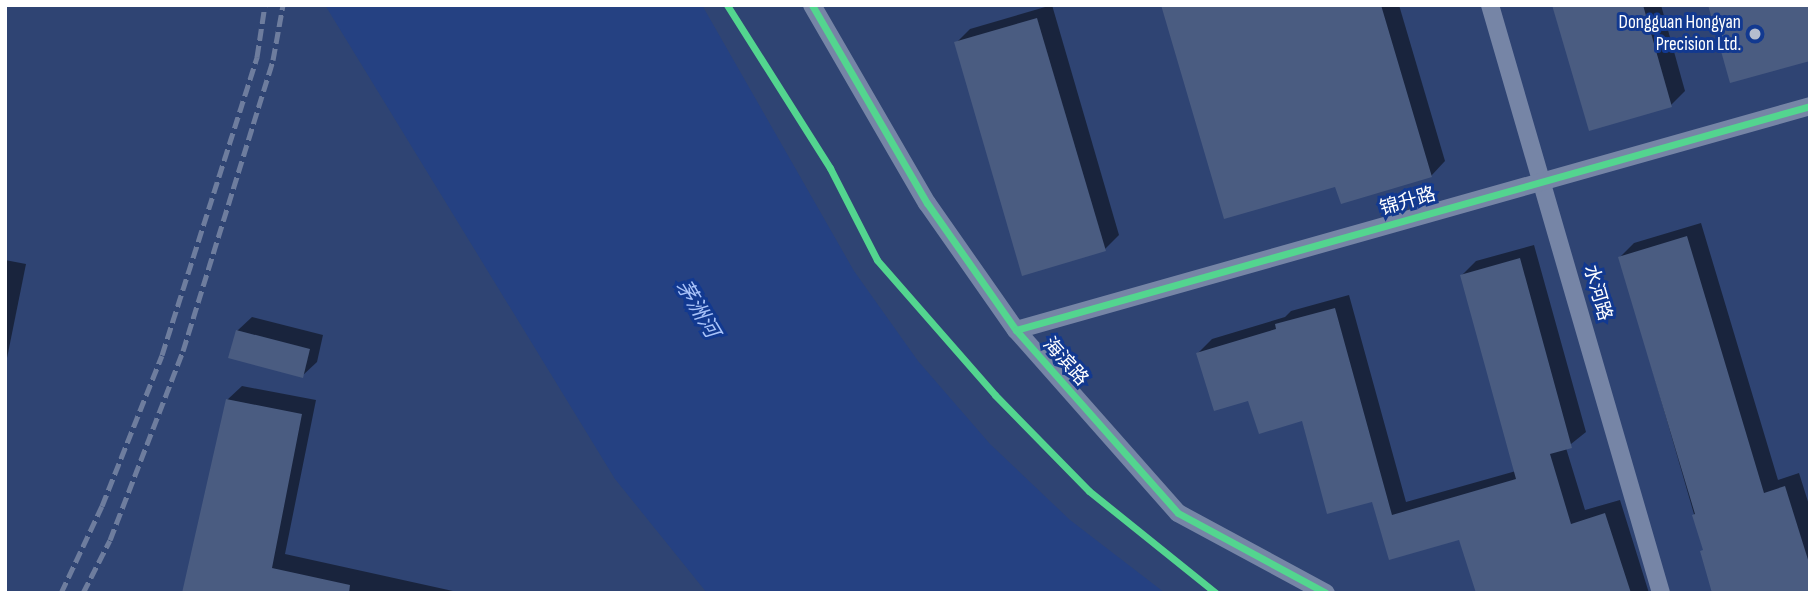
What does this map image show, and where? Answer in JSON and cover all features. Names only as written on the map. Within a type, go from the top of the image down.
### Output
[{"type":"street","name":"海滨路","points":[[812,5],[927,203],[1016,330],[1178,513],[1326,593]]},
{"type":"street","name":"水河路","points":[[1490,5],[1661,593]]},
{"type":"street","name":"锦升路","points":[[1016,330],[1810,106]]},
{"type":"water","name":"茅洲河","points":[[325,5],[702,5],[854,271],[918,361],[990,444],[1070,520],[1165,593],[707,593],[615,479]]},
{"type":"building","points":[[1161,5],[1381,5],[1432,177],[1341,204],[1335,187],[1224,219]]},
{"type":"building","points":[[1552,5],[1643,5],[1672,107],[1589,131]]},
{"type":"building","name":"Dongguan Hongyan Precision Ltd.","points":[[1708,5],[1810,5],[1810,61],[1730,83]]},
{"type":"building","points":[[1037,18],[1106,251],[1022,276],[954,42]]},
{"type":"building","points":[[1687,236],[1764,493],[1785,486],[1810,566],[1810,593],[1712,593],[1692,515],[1695,514],[1618,257]]},
{"type":"building","points":[[1520,258],[1572,448],[1550,454],[1571,524],[1605,513],[1631,593],[1476,593],[1459,540],[1389,560],[1372,502],[1327,514],[1302,421],[1259,434],[1248,401],[1214,411],[1196,353],[1276,329],[1275,324],[1335,308],[1392,515],[1516,479],[1460,275]]},
{"type":"building","points":[[236,330],[310,349],[303,378],[228,358]]},
{"type":"building","points":[[226,399],[302,414],[272,568],[350,585],[349,593],[182,593]]},
{"type":"railway","points":[[61,593],[102,506],[162,355],[257,57],[265,5]]},
{"type":"railway","points":[[83,593],[110,540],[183,351],[273,60],[283,5]]},
{"type":"cycle path","points":[[727,5],[830,168],[877,260],[995,395],[1089,491],[1216,593]]},
{"type":"cycle path","points":[[812,5],[927,203],[1016,330],[1178,513],[1326,593]]},
{"type":"cycle path","points":[[1016,330],[1810,106]]},
{"type":"place","name":"Dongguan Hongyan Precision Ltd.","points":[[1755,34]]}]
